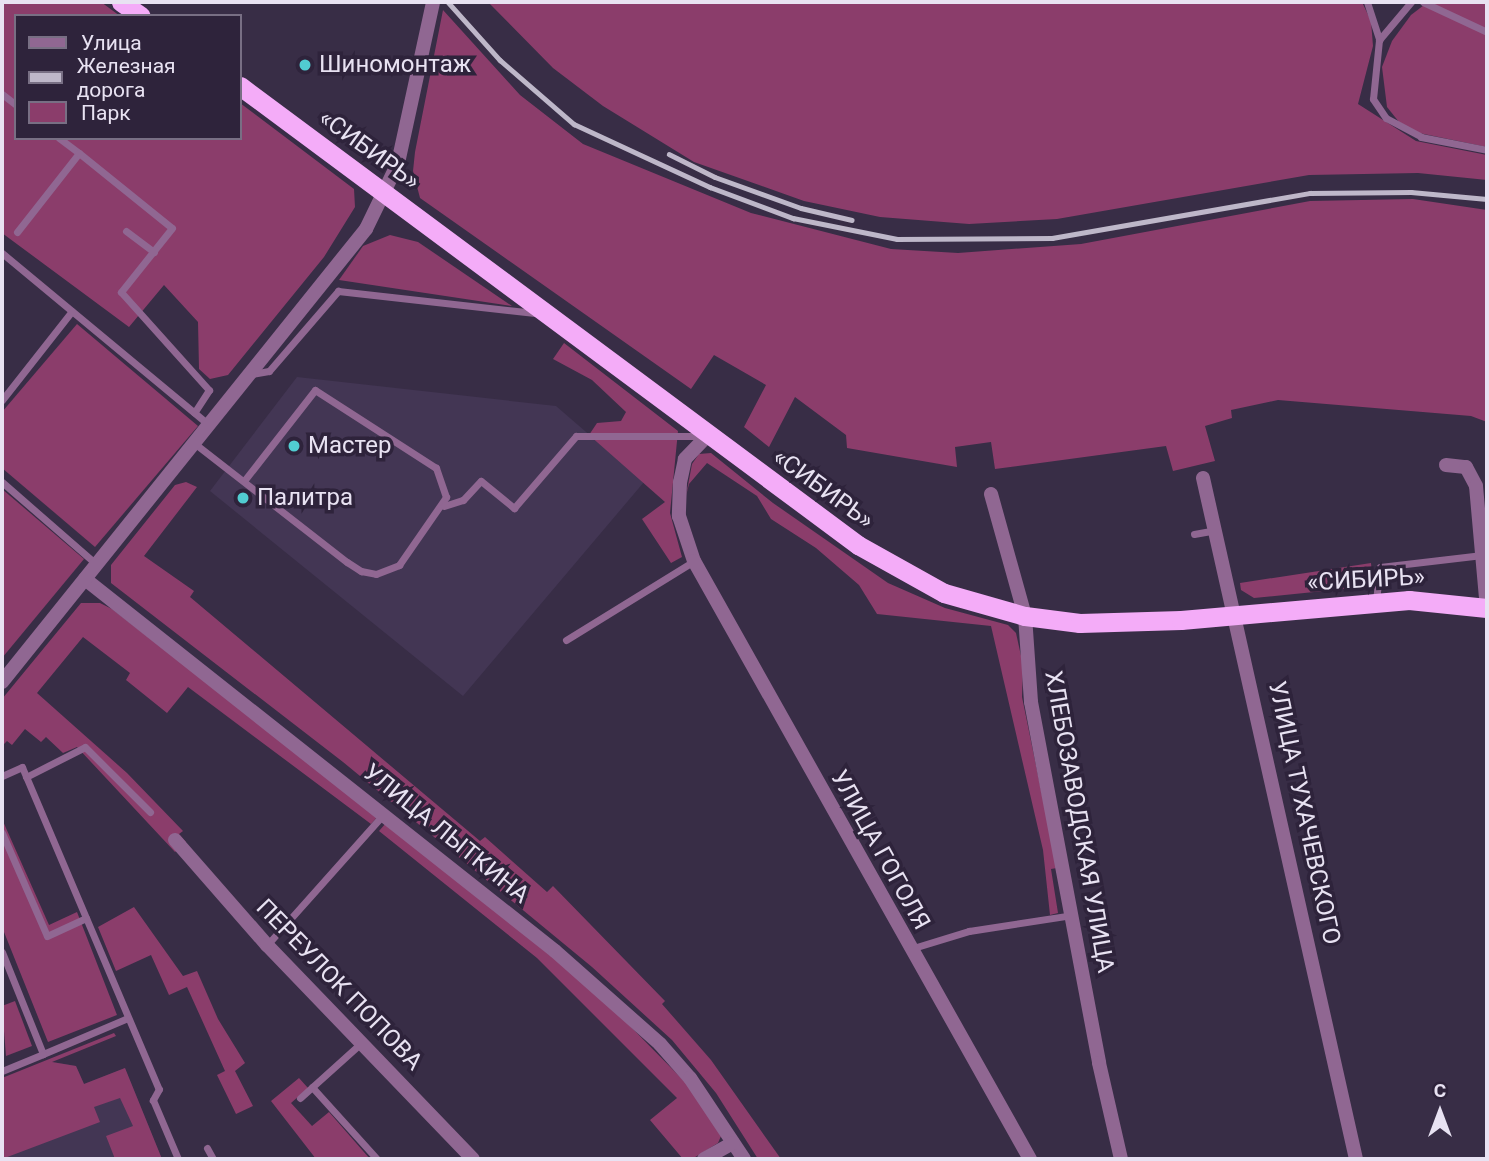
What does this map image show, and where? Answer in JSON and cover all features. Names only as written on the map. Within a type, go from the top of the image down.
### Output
[{"type":"highway","points":[[121,2],[138,14]]},
{"type":"highway","name":"«СИБИРЬ»","points":[[242,87],[549,314],[707,436],[902,573],[944,593],[1025,616],[1126,624],[1376,601],[1443,600],[1487,609]]},
{"type":"street","points":[[2,681],[358,241],[386,192],[401,152],[433,2]]},
{"type":"street","name":"УЛИЦА ГОГОЛЯ","points":[[707,436],[685,459],[680,482],[679,516],[694,561],[909,949],[1030,1159]]},
{"type":"street","points":[[1446,465],[1466,467],[1476,486],[1487,609]]},
{"type":"street","name":"УЛИЦА ТУХАЧЕВСКОГО","points":[[1203,478],[1211,531],[1236,614],[1356,1159]]},
{"type":"street","name":"ХЛЕБОЗАВОДСКАЯ УЛИЦА","points":[[991,494],[1025,616],[1031,702],[1121,1159]]},
{"type":"street","name":"УЛИЦА ЛЫТКИНА","points":[[85,579],[555,951],[660,1044],[690,1079],[744,1159]]},
{"type":"street","name":"ПЕРЕУЛОК ПОПОВА","points":[[175,840],[267,945],[473,1159]]},
{"type":"street","points":[[704,1159],[733,1143]]},
{"type":"lane","points":[[1367,2],[1379,40],[1373,99],[1386,118],[1421,137],[1487,150]]},
{"type":"lane","points":[[1379,40],[1411,2]]},
{"type":"lane","points":[[1423,2],[1487,32]]},
{"type":"lane","points":[[62,140],[172,228],[121,292],[209,390],[194,413]]},
{"type":"lane","points":[[17,232],[79,153]]},
{"type":"lane","points":[[126,231],[153,252]]},
{"type":"lane","points":[[2,253],[208,424]]},
{"type":"lane","points":[[249,374],[269,371],[338,291],[549,314]]},
{"type":"lane","points":[[2,400],[72,311]]},
{"type":"lane","points":[[194,442],[347,562],[376,574],[399,565],[444,506],[446,488],[436,468],[315,390],[244,481]]},
{"type":"lane","points":[[444,506],[463,500],[481,481],[514,508],[576,436],[707,436]]},
{"type":"lane","points":[[2,482],[96,564]]},
{"type":"lane","points":[[1194,534],[1211,531]]},
{"type":"lane","points":[[1376,601],[1380,567],[1482,555]]},
{"type":"lane","points":[[566,640],[694,561]]},
{"type":"lane","points":[[26,777],[85,747],[150,812]]},
{"type":"lane","points":[[2,776],[22,767],[159,1089],[153,1100],[178,1159]]},
{"type":"lane","points":[[267,945],[384,814]]},
{"type":"lane","points":[[2,833],[47,936],[86,918]]},
{"type":"lane","points":[[909,949],[969,931],[1072,915]]},
{"type":"lane","points":[[2,952],[43,1054]]},
{"type":"lane","points":[[2,1071],[128,1018]]},
{"type":"lane","points":[[300,1098],[361,1043]]},
{"type":"lane","points":[[312,1087],[377,1159]]},
{"type":"lane","points":[[207,1148],[213,1159]]},
{"type":"shaded area","points":[[297,377],[556,406],[644,482],[463,696],[210,491]]},
{"type":"shaded area","points":[[52,1062],[76,1066],[84,1084],[125,1068],[162,1159],[2,1159]]},
{"type":"green space","points":[[2,2],[101,2],[117,14],[14,14],[14,140],[242,140],[242,105],[354,189],[355,207],[324,257],[228,375],[210,379],[199,369],[198,322],[164,285],[129,327],[2,233]]},
{"type":"green space","points":[[488,2],[1362,2],[1371,21],[1373,46],[1358,104],[1416,141],[1487,155],[1487,180],[1418,173],[1309,175],[1057,219],[969,224],[880,217],[804,201],[694,162],[603,106],[553,68]]},
{"type":"green space","points":[[1428,2],[1487,2],[1487,147],[1419,133],[1399,122],[1387,107],[1382,67],[1392,41],[1411,15]]},
{"type":"green space","points":[[443,10],[520,95],[583,144],[751,213],[891,249],[958,253],[1081,244],[1310,201],[1413,199],[1487,210],[1487,422],[1471,416],[1278,400],[1231,410],[1232,418],[1205,426],[1215,461],[1173,471],[1166,446],[995,469],[991,442],[955,447],[957,467],[847,448],[846,435],[795,397],[769,447],[744,427],[766,385],[714,355],[691,389],[420,198],[413,171],[415,152]]},
{"type":"green space","points":[[390,235],[418,242],[512,306],[339,280],[363,246]]},
{"type":"green space","points":[[77,324],[198,426],[95,547],[2,468],[2,412]]},
{"type":"green space","points":[[564,343],[678,431],[670,513],[682,557],[671,563],[642,519],[665,502],[589,435],[597,423],[621,421],[626,412],[592,380],[553,359]]},
{"type":"green space","points":[[711,453],[773,503],[888,583],[945,608],[1008,625],[1016,633],[1023,665],[1022,697],[1057,868],[1051,869],[1058,913],[1050,915],[1043,850],[991,626],[877,614],[859,585],[816,548],[771,519],[757,496],[707,463],[689,484],[686,496],[692,464],[699,454]]},
{"type":"green space","points":[[186,482],[197,487],[144,556],[194,591],[190,597],[480,841],[485,837],[547,892],[553,886],[665,1001],[662,1004],[711,1060],[781,1159],[758,1159],[716,1093],[672,1040],[592,967],[343,762],[111,583],[111,565],[175,485]]},
{"type":"green space","points":[[2,489],[84,559],[2,658]]},
{"type":"green space","points":[[1371,563],[1373,586],[1254,598],[1241,590],[1240,583]]},
{"type":"green space","points":[[81,603],[100,603],[112,609],[378,816],[371,824],[188,687],[167,713],[126,680],[130,673],[83,637],[37,693],[127,773],[183,831],[179,834],[186,842],[175,852],[77,747],[63,753],[46,737],[41,742],[25,729],[12,745],[7,741],[2,746],[2,699]]},
{"type":"green space","points":[[2,819],[49,925],[77,912],[117,1015],[48,1042],[2,927]]},
{"type":"green space","points":[[386,823],[555,958],[627,1023],[687,1084],[721,1136],[718,1143],[692,1159],[683,1159],[650,1120],[677,1098],[537,958],[379,831]]},
{"type":"green space","points":[[134,907],[183,976],[197,971],[218,1019],[245,1063],[235,1071],[253,1106],[236,1114],[217,1075],[225,1071],[187,987],[169,995],[151,955],[116,971],[98,927]]},
{"type":"green space","points":[[15,1001],[32,1046],[6,1056],[2,1006]]},
{"type":"green space","points":[[114,1033],[116,1036],[52,1062],[76,1066],[84,1084],[125,1068],[162,1159],[115,1159],[106,1136],[133,1126],[120,1098],[94,1107],[100,1122],[2,1159],[2,1078]]},
{"type":"green space","points":[[299,1078],[308,1088],[291,1103],[312,1126],[329,1112],[370,1159],[316,1159],[271,1101]]},
{"type":"railway","points":[[448,2],[500,60],[574,124],[710,187],[793,218],[897,239],[1052,238],[1310,193],[1411,192],[1487,199]]},
{"type":"railway","points":[[669,154],[715,177],[801,208],[852,220]]},
{"type":"place","name":"Шиномонтаж","points":[[305,65]]},
{"type":"place","name":"Мастер","points":[[294,446]]},
{"type":"place","name":"Палитра","points":[[243,498]]}]
